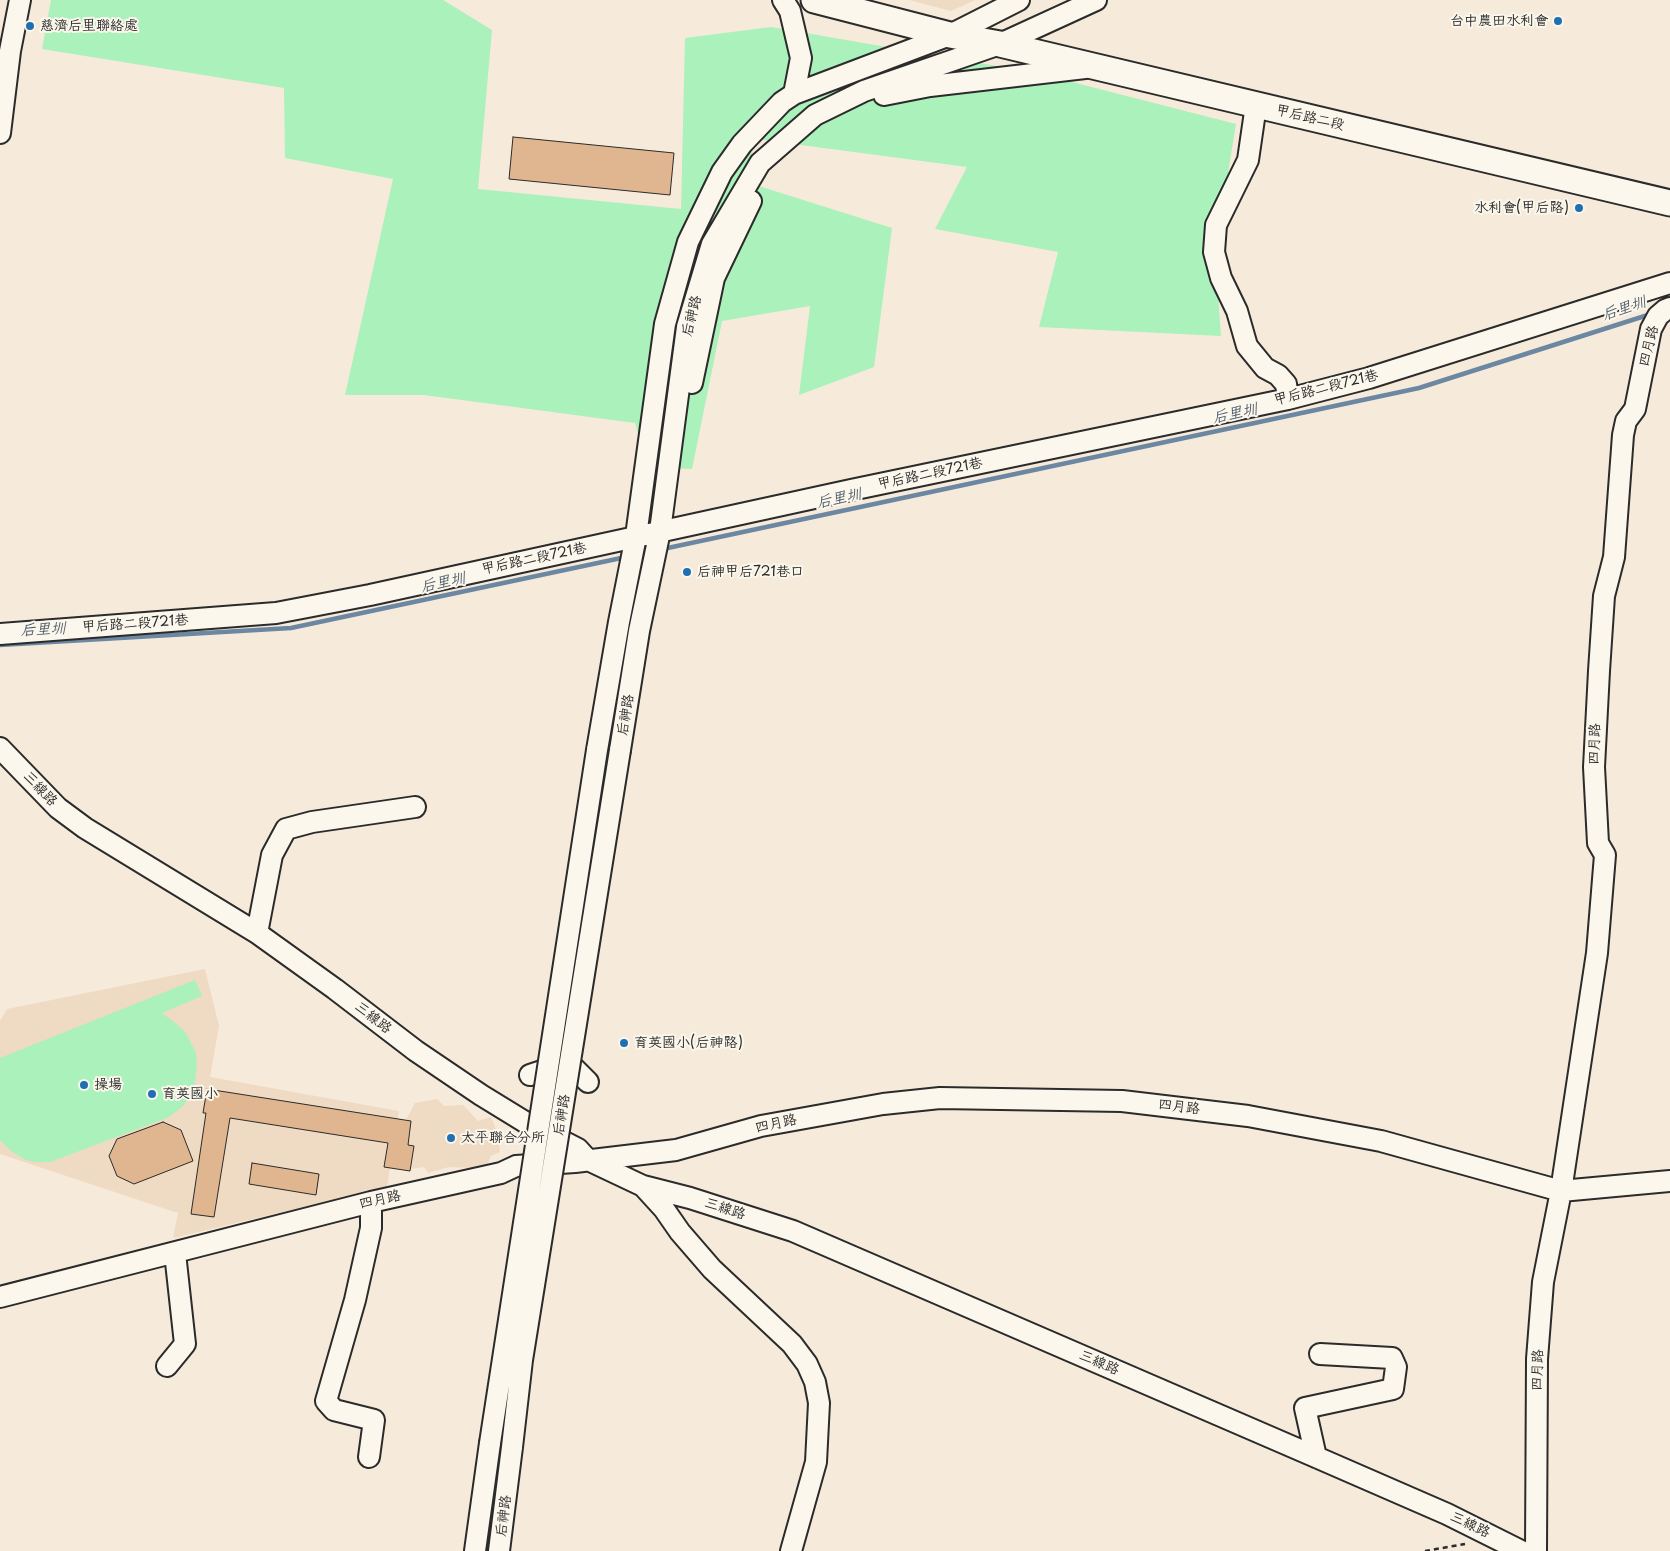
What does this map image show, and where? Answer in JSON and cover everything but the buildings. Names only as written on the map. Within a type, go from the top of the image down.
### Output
[{"type":"main road","name":"甲后路二段","points":[[814,0],[950,35],[1000,44],[1670,203]]},
{"type":"street","points":[[0,133],[10,51],[20,0]]},
{"type":"street","points":[[783,0],[790,11],[801,58],[794,94]]},
{"type":"street","name":"后神路","points":[[475,1551],[503,1350],[597,750],[636,536],[665,324],[688,242],[722,172],[739,149],[782,102],[794,94],[950,35],[1019,0]]},
{"type":"street","name":"后神路","points":[[499,1551],[524,1350],[639,631],[660,531],[687,327],[712,244],[760,163],[815,115],[864,91],[1000,44],[1096,0]]},
{"type":"street","points":[[840,103],[930,86],[1092,67]]},
{"type":"street","points":[[1256,106],[1248,160],[1216,225],[1214,252],[1221,278],[1237,311],[1247,346],[1265,368],[1278,375],[1286,384],[1288,399]]},
{"type":"street","name":"甲后路二段721巷","points":[[0,634],[276,613],[407,586],[1288,399],[1384,374],[1670,283]]},
{"type":"street","name":"四月路","points":[[1536,1551],[1537,1359],[1543,1282],[1561,1191],[1597,953],[1605,855],[1598,843],[1594,767],[1598,671],[1604,596],[1614,557],[1623,435],[1626,421],[1635,409],[1651,329],[1658,316],[1670,308]]},
{"type":"street","name":"三線路","points":[[0,748],[58,808],[85,828],[257,934],[335,989],[416,1051],[525,1122],[578,1149],[588,1160],[643,1186],[690,1198],[793,1231],[1316,1457],[1497,1538],[1521,1551]]},
{"type":"street","points":[[257,934],[272,855],[286,829],[312,822],[415,807]]},
{"type":"street","points":[[530,1075],[557,1066],[575,1069],[588,1082]]},
{"type":"street","name":"四月路","points":[[0,1297],[371,1202],[501,1173],[516,1166],[676,1150],[762,1126],[883,1104],[940,1098],[1122,1101],[1248,1116],[1381,1142],[1561,1191],[1670,1181]]},
{"type":"street","points":[[643,1186],[712,1269],[792,1344],[807,1364],[815,1382],[819,1403],[816,1462],[790,1551]]},
{"type":"street","points":[[369,1457],[374,1420],[334,1410],[326,1401],[356,1300],[371,1228],[371,1202]]},
{"type":"street","points":[[167,1366],[185,1344],[175,1253]]},
{"type":"street","points":[[1316,1457],[1305,1408],[1393,1389],[1396,1367],[1392,1358],[1320,1354]]},
{"type":"path","points":[[1425,1551],[1497,1538]]},
{"type":"shaded area","points":[[909,0],[975,0],[951,11]]},
{"type":"shaded area","name":"育英國小","points":[[205,969],[219,1026],[210,1077],[399,1111],[387,1187],[173,1238],[178,1213],[0,1154],[0,1021],[7,1009]]},
{"type":"shaded area","name":"太平聯合分所","points":[[437,1099],[444,1106],[463,1105],[478,1121],[491,1117],[498,1134],[500,1152],[491,1156],[486,1167],[449,1167],[428,1173],[424,1167],[410,1169],[400,1142],[411,1133],[406,1120],[415,1103]]},
{"type":"green space","points":[[51,0],[443,0],[492,30],[478,189],[681,209],[685,38],[771,27],[1037,73],[1236,124],[1215,252],[1221,336],[1039,327],[1058,252],[935,229],[967,167],[756,139],[743,181],[892,228],[874,367],[799,395],[810,306],[722,321],[692,469],[648,467],[635,423],[424,395],[345,395],[393,179],[285,158],[284,88],[42,49]]},
{"type":"green space","name":"操場","points":[[195,980],[202,996],[162,1013],[186,1033],[196,1053],[195,1083],[185,1104],[177,1111],[167,1118],[50,1162],[26,1160],[11,1151],[0,1140],[0,1058]]},
{"type":"waterway","name":"后里圳","points":[[663,549],[1419,388],[1651,314]]},
{"type":"waterway","name":"后里圳","points":[[0,645],[291,628],[626,557]]},
{"type":"place","name":"台中農田水利會","points":[[1558,21]]},
{"type":"place","name":"慈濟后里聯絡處","points":[[30,26]]},
{"type":"place","name":"水利會(甲后路)","points":[[1579,208]]},
{"type":"place","name":"后神甲后721巷口","points":[[687,572]]},
{"type":"place","name":"育英國小(后神路)","points":[[624,1043]]},
{"type":"place","name":"操場","points":[[84,1085]]},
{"type":"place","name":"育英國小","points":[[152,1094]]},
{"type":"place","name":"太平聯合分所","points":[[451,1138]]}]
